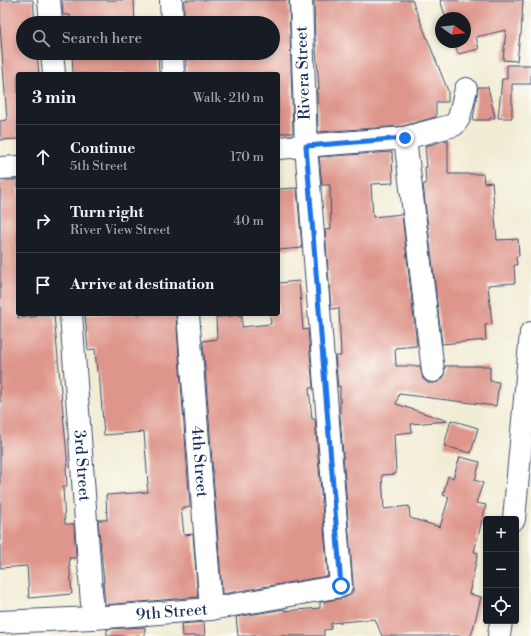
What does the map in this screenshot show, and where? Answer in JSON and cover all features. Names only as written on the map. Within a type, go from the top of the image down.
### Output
[{"type":"street","points":[[49,0],[50,16]]},
{"type":"street","points":[[171,0],[172,16]]},
{"type":"street","name":"Rivera Street","points":[[301,0],[306,146],[341,586]]},
{"type":"street","points":[[53,60],[54,72]]},
{"type":"street","points":[[172,60],[173,72]]},
{"type":"street","points":[[280,148],[405,138],[454,125],[459,118],[466,89]]},
{"type":"street","points":[[405,138],[433,371]]},
{"type":"street","points":[[0,168],[16,167]]},
{"type":"street","name":"3rd Street","points":[[71,316],[93,618]]},
{"type":"street","name":"4th Street","points":[[188,316],[211,609]]},
{"type":"street","points":[[514,516],[531,333]]},
{"type":"street","name":"9th Street","points":[[0,622],[93,618],[211,609],[341,586]]},
{"type":"street","points":[[499,636],[501,624]]},
{"type":"building","points":[[0,0],[33,0],[34,16],[16,16],[16,60],[38,60],[39,72],[16,72],[16,139],[0,140],[0,121],[7,120],[0,26]]},
{"type":"building","points":[[62,0],[134,0],[135,16],[63,15]]},
{"type":"building","points":[[184,0],[289,0],[293,133],[280,133],[280,72],[186,72],[186,60],[280,60],[280,16],[184,16]]},
{"type":"building","points":[[314,0],[412,0],[448,91],[448,102],[436,102],[436,117],[403,126],[318,132],[317,89],[319,89]]},
{"type":"building","points":[[440,0],[523,0],[521,35],[517,61],[503,60],[506,30],[476,37],[479,49],[458,54],[456,48],[471,48],[471,12],[444,12]]},
{"type":"building","points":[[72,60],[158,60],[159,72],[73,72]]},
{"type":"building","points":[[507,65],[531,65],[531,84],[512,84],[512,118],[498,118],[502,79],[507,79]]},
{"type":"building","points":[[478,87],[488,87],[495,118],[490,118],[490,120],[473,120]]},
{"type":"building","points":[[448,140],[448,174],[483,174],[484,183],[492,182],[497,240],[518,239],[519,256],[516,256],[517,265],[514,265],[515,283],[488,285],[492,324],[485,325],[486,340],[442,344],[423,185],[426,184],[425,167],[427,167],[425,146]]},
{"type":"building","points":[[392,152],[393,183],[371,184],[373,217],[402,214],[417,346],[395,348],[396,366],[420,366],[423,379],[428,383],[434,383],[440,381],[444,376],[445,366],[490,366],[490,381],[499,382],[496,406],[399,394],[396,404],[448,421],[411,424],[412,432],[394,434],[396,474],[382,475],[384,509],[409,506],[410,518],[440,527],[449,497],[443,495],[448,476],[453,478],[460,457],[480,462],[475,480],[483,483],[476,503],[486,505],[474,552],[478,553],[469,594],[481,597],[470,636],[382,636],[375,619],[331,623],[331,629],[324,630],[324,636],[238,636],[236,617],[285,609],[285,611],[320,608],[320,602],[344,598],[349,596],[353,591],[340,416],[340,386],[338,387],[335,356],[341,356],[339,308],[331,309],[325,230],[331,229],[330,185],[322,185],[319,157]]},
{"type":"building","points":[[0,180],[16,180],[16,316],[18,316],[18,318],[54,316],[68,467],[66,467],[67,487],[63,487],[65,524],[74,524],[76,558],[69,558],[72,594],[29,598],[27,566],[0,568]]},
{"type":"building","points":[[297,188],[302,248],[280,250],[280,189]]},
{"type":"building","points":[[299,281],[303,330],[308,329],[313,388],[309,388],[312,419],[315,419],[328,576],[222,594],[203,341],[217,339],[216,317],[242,316],[242,327],[271,324],[270,316],[280,316],[280,283]]},
{"type":"building","points":[[85,316],[176,316],[190,507],[181,508],[184,535],[193,534],[198,597],[105,605],[98,520],[107,520],[106,495],[148,492],[148,484],[144,432],[104,435],[99,372],[97,372],[95,349],[88,350]]},
{"type":"building","points":[[451,420],[478,428],[471,453],[444,446]]},
{"type":"building","points":[[204,622],[205,636],[182,636],[181,624]]},
{"type":"building","points":[[145,627],[145,636],[107,636],[107,629]]},
{"type":"route","points":[[341,586],[306,146],[405,138]]}]
